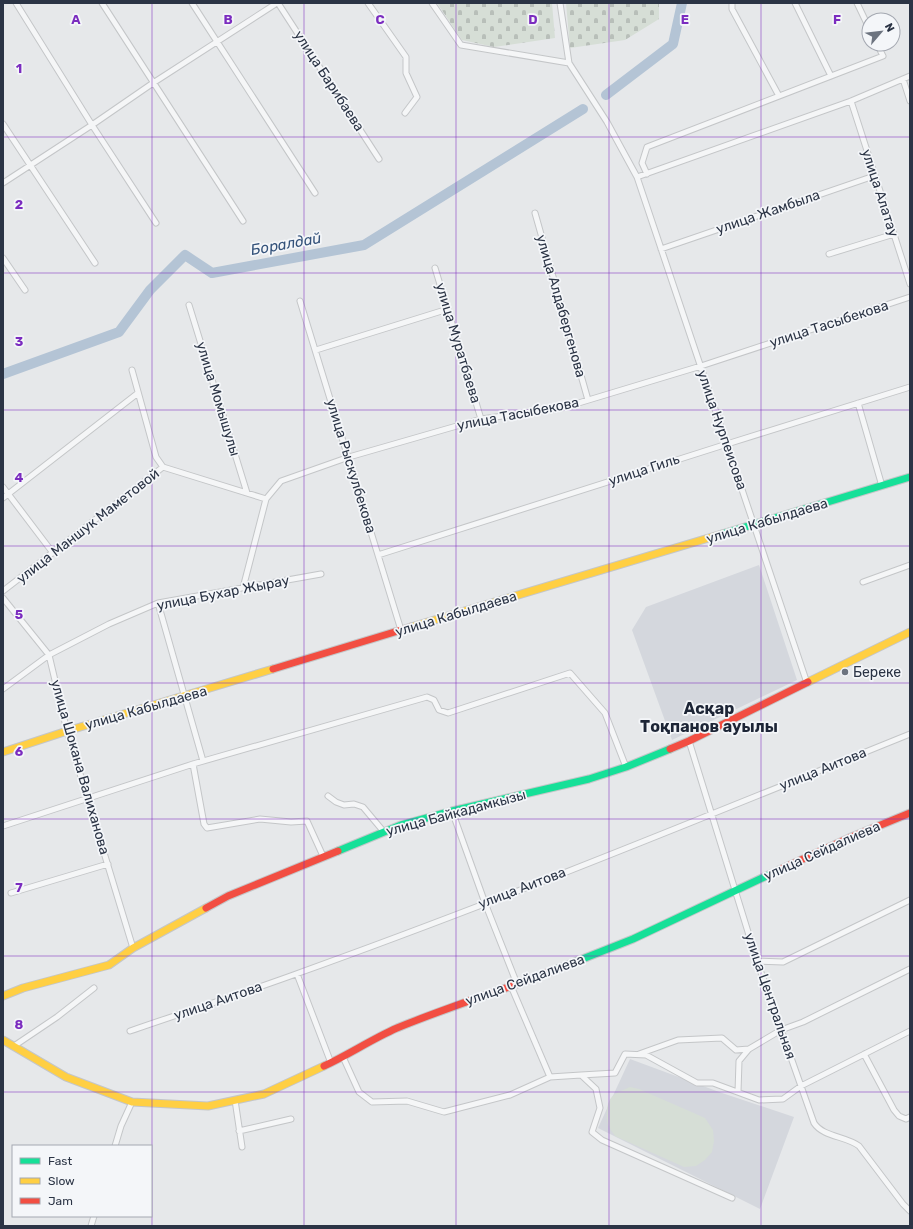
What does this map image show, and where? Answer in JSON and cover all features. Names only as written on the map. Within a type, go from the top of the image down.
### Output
[{"type":"street","points":[[16,3],[92,125],[156,223]]},
{"type":"street","points":[[102,3],[243,221]]},
{"type":"street","points":[[192,3],[315,193]]},
{"type":"street","points":[[3,183],[153,83],[278,3]]},
{"type":"street","name":"улица Барибаева","points":[[278,3],[379,159]]},
{"type":"street","points":[[368,3],[406,57],[406,73],[417,97],[405,113]]},
{"type":"street","points":[[432,3],[461,45],[569,63],[560,3]]},
{"type":"street","points":[[732,3],[732,9],[779,96]]},
{"type":"street","points":[[795,3],[831,76]]},
{"type":"street","points":[[856,3],[861,13]]},
{"type":"street","points":[[647,174],[642,163],[647,147],[883,56],[881,52]]},
{"type":"street","name":"улица Нурпеисова","points":[[569,63],[607,122],[637,177],[807,683]]},
{"type":"street","points":[[637,177],[851,102],[910,76]]},
{"type":"street","points":[[903,79],[910,101]]},
{"type":"street","name":"улица Алатау","points":[[851,102],[910,284]]},
{"type":"street","points":[[3,124],[95,263]]},
{"type":"street","name":"улица Жамбыла","points":[[661,249],[874,176]]},
{"type":"street","name":"улица Алдабергенова","points":[[535,212],[588,400]]},
{"type":"street","points":[[829,254],[894,234]]},
{"type":"street","points":[[3,258],[25,290]]},
{"type":"street","name":"улица Муратбаева","points":[[435,268],[481,419]]},
{"type":"street","name":"улица Тасыбекова","points":[[243,588],[266,499],[281,481],[349,457],[481,419],[562,408],[701,366],[910,297]]},
{"type":"street","name":"улица Рыскулбекова","points":[[300,301],[401,630]]},
{"type":"street","name":"улица Момышулы","points":[[189,306],[246,493]]},
{"type":"street","points":[[316,350],[448,309]]},
{"type":"street","points":[[132,370],[156,457],[164,467]]},
{"type":"street","name":"улица Гиль","points":[[378,555],[910,387]]},
{"type":"street","points":[[3,498],[138,393]]},
{"type":"street","points":[[858,403],[882,486]]},
{"type":"street","name":"улица Маншук Маметовой","points":[[3,591],[164,467],[266,499]]},
{"type":"street","name":"улица Кабылдаева","points":[[3,752],[67,731],[910,477]]},
{"type":"street","points":[[3,487],[53,553]]},
{"type":"street","points":[[863,582],[910,565]]},
{"type":"street","name":"улица Бухар Жырау","points":[[3,690],[49,655],[109,624],[158,603],[321,574]]},
{"type":"street","name":"улица Шокана Валиханова","points":[[3,598],[49,655],[67,731],[86,798],[108,864],[133,948]]},
{"type":"street","points":[[158,603],[203,761]]},
{"type":"street","name":"улица Байкадамкызы","points":[[3,996],[23,988],[109,966],[133,948],[228,896],[401,825],[452,811],[589,779],[626,767],[689,741],[910,632]]},
{"type":"street","points":[[3,826],[192,764],[427,697],[434,700],[439,710],[448,713],[570,674],[605,713],[626,767]]},
{"type":"street","name":"улица Аитова","points":[[130,1031],[297,974],[485,903],[910,734]]},
{"type":"street","name":"улица Центральная","points":[[689,741],[757,961],[816,1125],[822,1130],[852,1141],[859,1146],[910,1211]]},
{"type":"street","points":[[192,764],[204,824],[207,828],[260,819],[292,822],[307,821],[323,856]]},
{"type":"street","points":[[328,796],[336,802],[344,805],[354,804],[363,807],[384,832]]},
{"type":"street","points":[[452,811],[514,985],[550,1078]]},
{"type":"street","name":"улица Сейдалиева","points":[[3,1040],[66,1077],[132,1102],[208,1106],[264,1094],[331,1063],[395,1029],[633,939],[734,890],[849,838],[910,813]]},
{"type":"street","points":[[11,893],[108,864]]},
{"type":"street","points":[[757,961],[783,962],[910,900]]},
{"type":"street","points":[[738,1092],[739,1061],[749,1049],[781,1030],[803,1022],[910,969]]},
{"type":"street","points":[[297,974],[331,1063]]},
{"type":"street","points":[[14,1046],[57,1017],[94,988]]},
{"type":"street","points":[[343,1057],[359,1092],[372,1102],[407,1101],[444,1112],[510,1095],[550,1078],[615,1073],[625,1054],[646,1055],[697,1083],[713,1083],[759,1100],[783,1099],[801,1086],[910,1031]]},
{"type":"street","points":[[637,1054],[678,1040],[722,1038],[736,1050],[749,1049]]},
{"type":"street","points":[[864,1054],[898,1116],[908,1118]]},
{"type":"street","points":[[581,1075],[596,1089],[600,1108],[592,1132],[602,1140],[732,1198]]},
{"type":"street","points":[[235,1100],[242,1147]]},
{"type":"street","points":[[115,1145],[121,1126],[132,1102]]},
{"type":"street","points":[[239,1131],[291,1119]]},
{"type":"shaded area","points":[[759,565],[797,680],[672,740],[632,630],[646,607]]},
{"type":"shaded area","points":[[630,1059],[722,1093],[794,1117],[760,1209],[598,1128]]},
{"type":"green space","points":[[437,3],[552,3],[555,38],[494,47],[462,40]]},
{"type":"green space","points":[[566,3],[659,3],[659,19],[625,40],[570,48]]},
{"type":"green space","points":[[630,1087],[639,1089],[705,1118],[713,1130],[714,1141],[712,1152],[705,1160],[696,1166],[684,1167],[615,1136],[607,1122],[608,1104],[615,1094]]},
{"type":"waterway","points":[[606,95],[673,44],[682,3]]},
{"type":"waterway","name":"Боралдай","points":[[3,374],[119,332],[150,290],[185,255],[212,273],[364,245],[583,109]]},
{"type":"traffic: fast","points":[[722,534],[910,477]]},
{"type":"traffic: fast","points":[[338,851],[401,825],[452,811],[589,779],[626,767],[670,749]]},
{"type":"traffic: fast","points":[[552,971],[633,939],[779,870]]},
{"type":"traffic: slow","points":[[411,627],[722,534]]},
{"type":"traffic: slow","points":[[808,682],[910,632]]},
{"type":"traffic: slow","points":[[3,752],[67,731],[273,669]]},
{"type":"traffic: slow","points":[[3,996],[23,988],[109,965],[133,948],[206,908]]},
{"type":"traffic: slow","points":[[3,1040],[66,1077],[132,1102],[208,1106],[264,1094],[324,1066]]},
{"type":"traffic: jam","points":[[273,669],[411,627]]},
{"type":"traffic: jam","points":[[670,749],[808,682]]},
{"type":"traffic: jam","points":[[779,870],[849,838],[910,813]]},
{"type":"traffic: jam","points":[[206,908],[228,896],[338,851]]},
{"type":"traffic: jam","points":[[324,1066],[397,1028],[552,971]]},
{"type":"place","name":"Береке","points":[[845,672]]},
{"type":"district","name":"Асқар Тоқпанов ауылы","points":[[709,717]]}]
